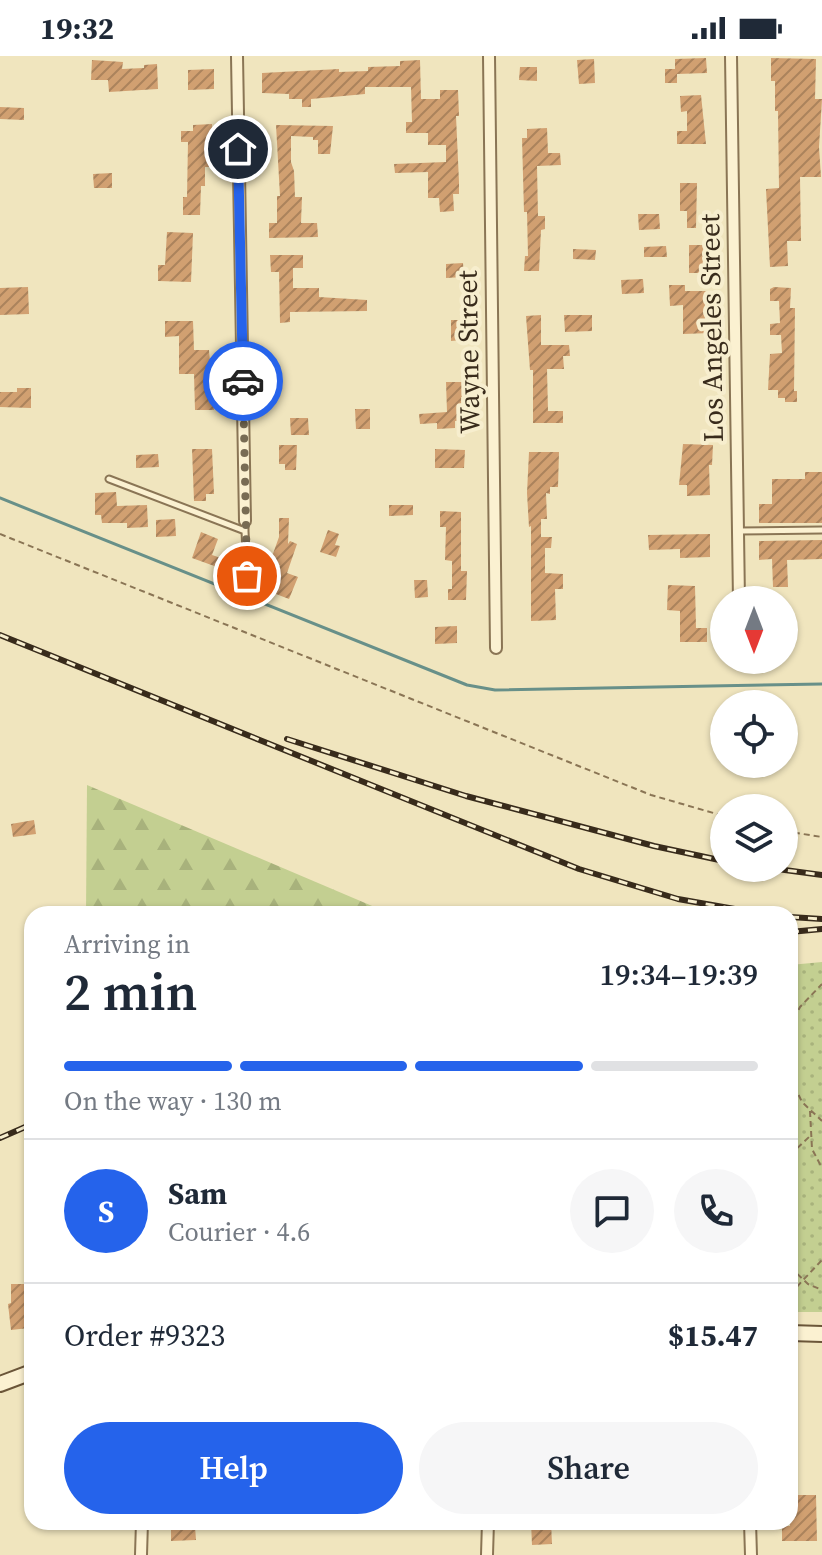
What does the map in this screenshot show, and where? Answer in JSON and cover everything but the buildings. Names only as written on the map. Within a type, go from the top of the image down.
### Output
[{"type":"street","points":[[237,56],[245,526]]},
{"type":"street","name":"Wayne Street","points":[[489,56],[496,648]]},
{"type":"street","name":"Los Angeles Street","points":[[731,56],[739,586]]},
{"type":"street","points":[[798,1333],[822,1334]]},
{"type":"street","points":[[0,1384],[24,1375]]},
{"type":"street","points":[[141,1555],[142,1530]]},
{"type":"street","points":[[487,1555],[488,1530]]},
{"type":"street","points":[[750,1530],[751,1555]]},
{"type":"lane","points":[[109,479],[245,526],[247,576]]},
{"type":"lane","points":[[738,531],[822,530]]},
{"type":"path","points":[[0,534],[651,795],[710,812]]},
{"type":"path","points":[[798,833],[822,837]]},
{"type":"path","points":[[798,1011],[822,984]]},
{"type":"path","points":[[798,1094],[822,1121]]},
{"type":"path","points":[[810,1111],[812,1149],[822,1168]]},
{"type":"path","points":[[798,1147],[810,1136]]},
{"type":"path","points":[[798,1285],[822,1260]]},
{"type":"path","points":[[798,1275],[822,1290]]},
{"type":"green space","points":[[87,785],[372,906],[86,906]]},
{"type":"green space","points":[[822,962],[822,1312],[798,1312],[798,964]]},
{"type":"waterway","points":[[0,498],[467,685],[495,690],[822,684]]},
{"type":"railway","points":[[0,635],[579,869],[678,899],[718,906]]},
{"type":"railway","points":[[287,739],[466,796],[710,858]]},
{"type":"railway","points":[[798,872],[822,875]]},
{"type":"railway","points":[[798,918],[822,919]]},
{"type":"railway","points":[[798,931],[822,929]]},
{"type":"railway","points":[[0,1138],[24,1128]]},
{"type":"way so far","points":[[243,381],[247,576]]},
{"type":"route","points":[[238,149],[243,381]]}]
